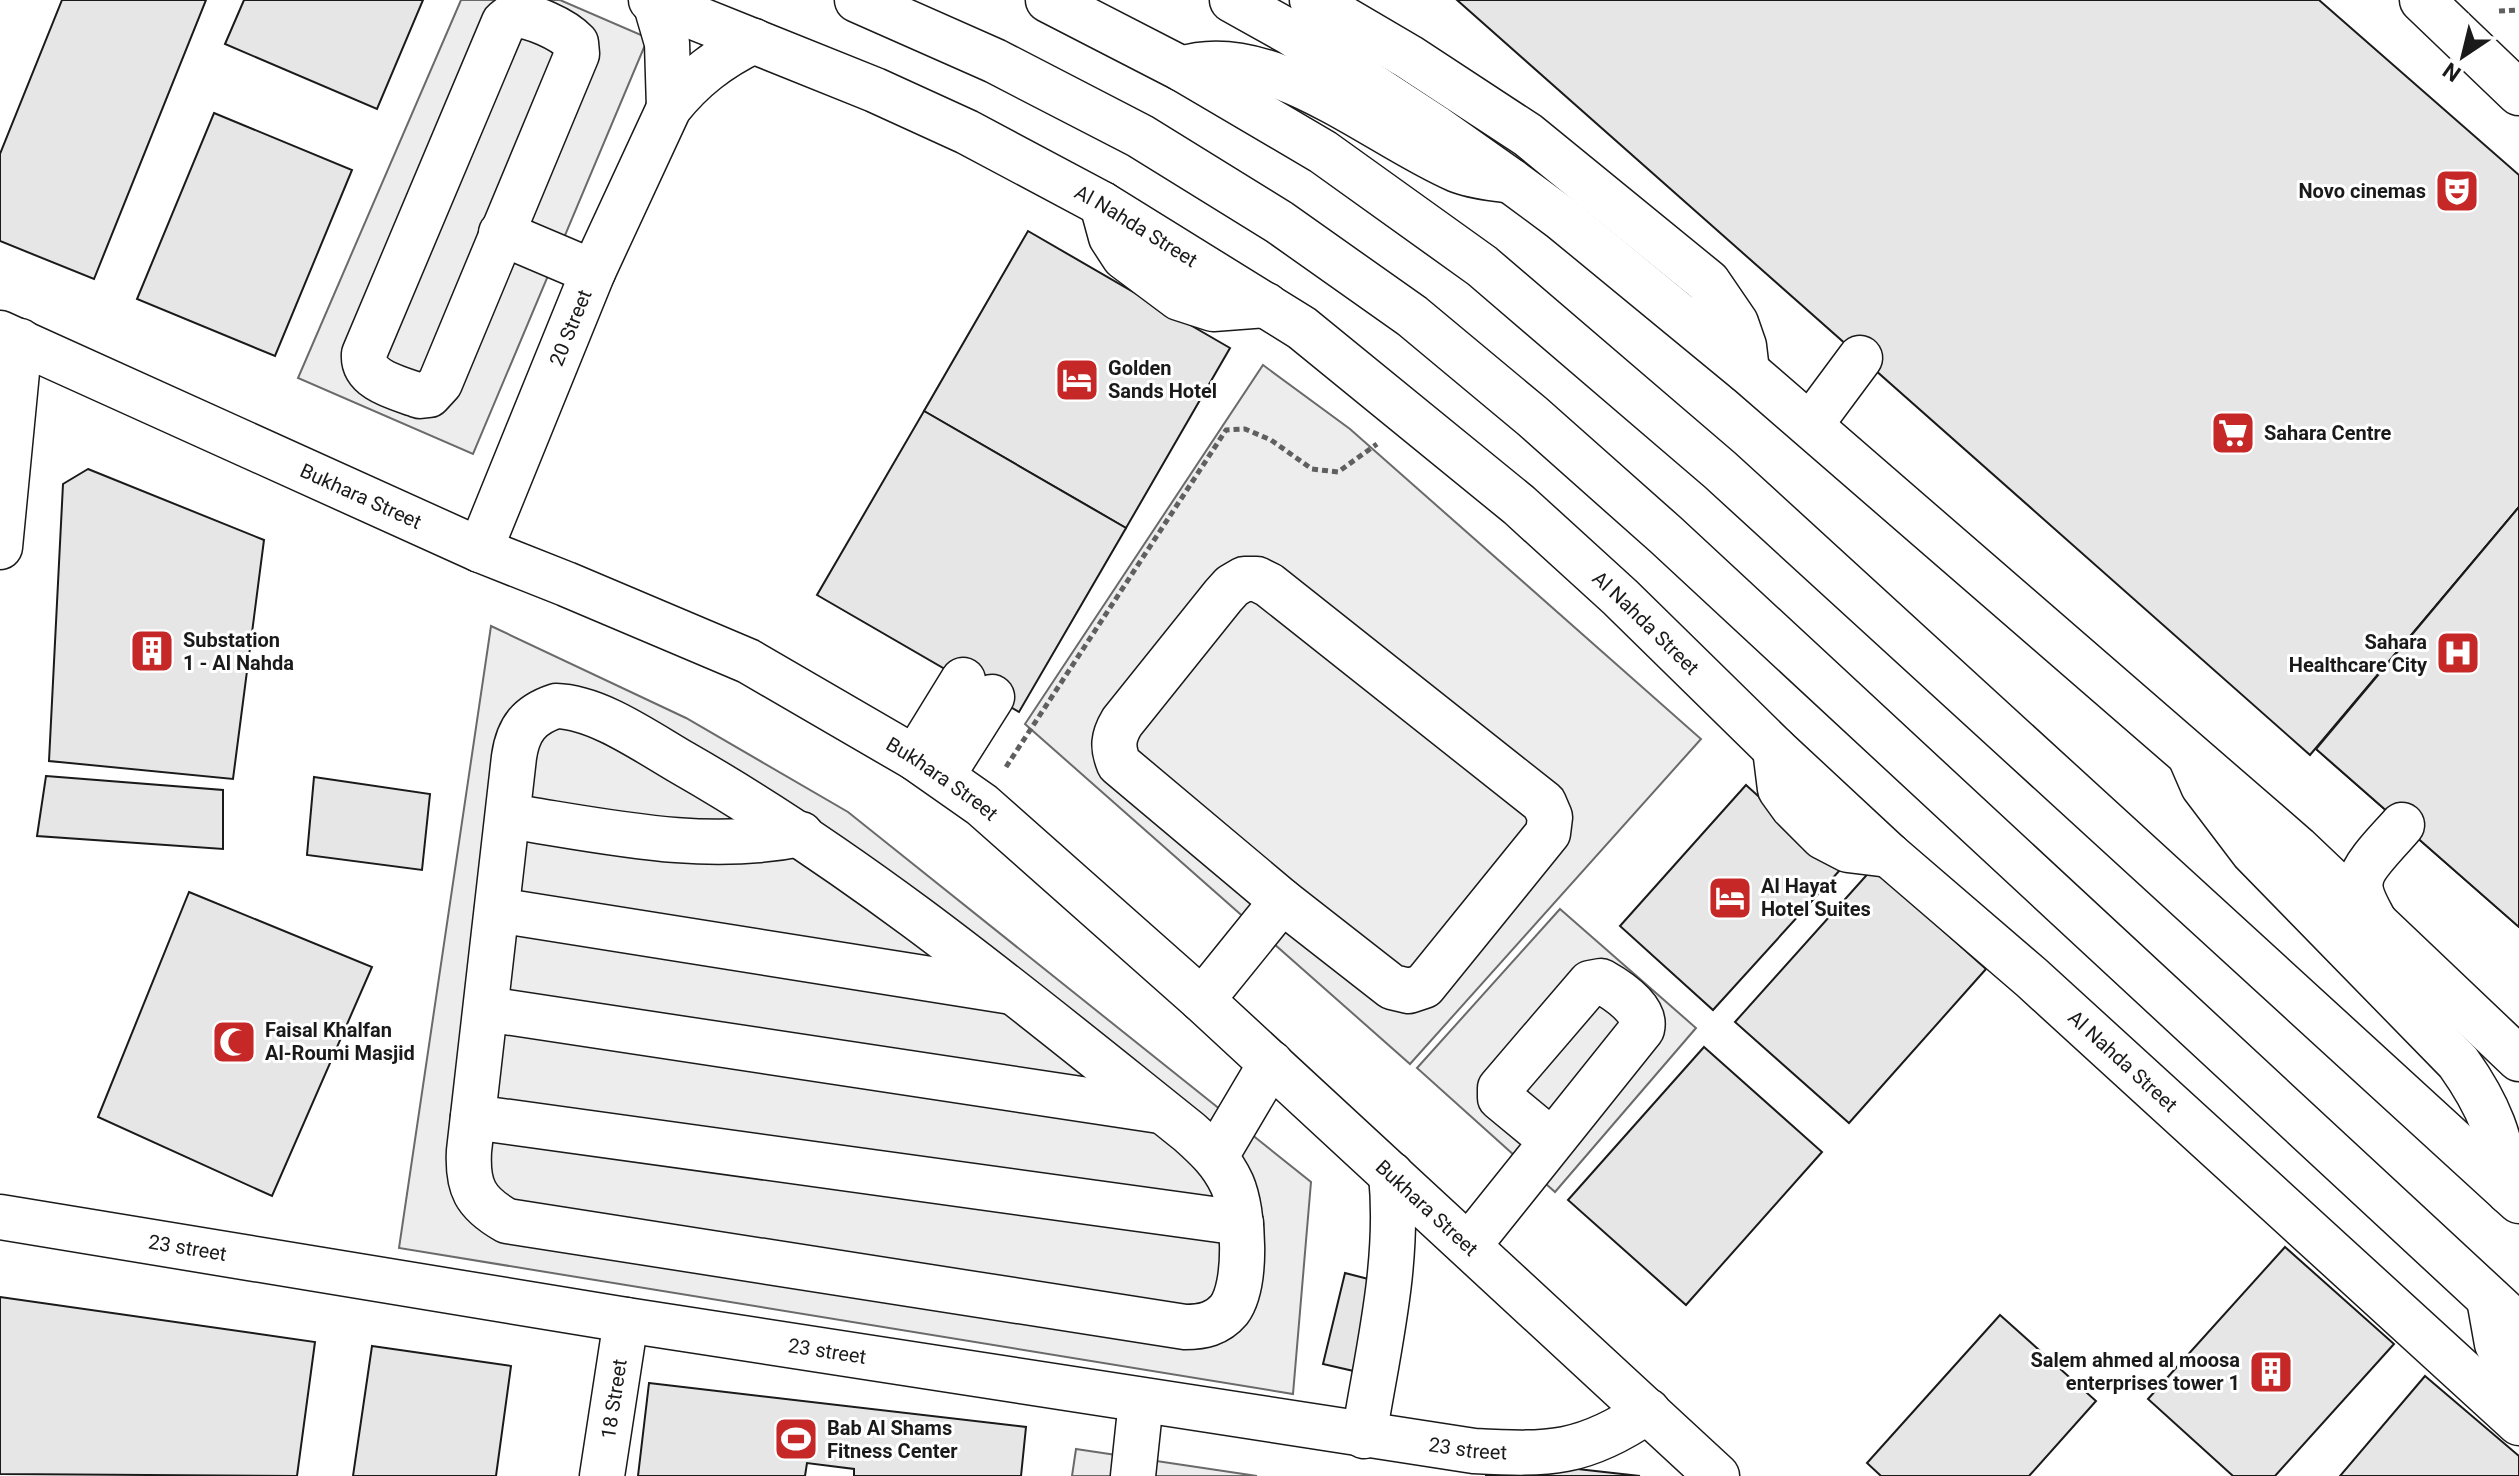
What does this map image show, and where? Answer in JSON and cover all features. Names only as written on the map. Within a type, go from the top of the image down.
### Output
[{"type":"street","points":[[857,0],[995,61],[1140,136],[1279,222],[1412,316],[1532,416],[1666,535],[2504,1312],[2497,1344],[2519,1383]]},
{"type":"street","points":[[1048,0],[1182,69],[1323,152],[1482,266],[1720,470],[2514,1197]]},
{"type":"street","points":[[1232,0],[1318,50],[1511,181],[1561,218],[1747,371],[2297,848],[2519,1059]]},
{"type":"street","points":[[1312,0],[1409,57],[1528,135],[1698,273],[1723,301],[1736,323],[1744,346],[1747,371]]},
{"type":"street","points":[[2422,0],[2519,93]]},
{"type":"street","name":"Al Nahda Street","points":[[653,1],[875,90],[967,132],[1102,204],[1314,338],[1519,505],[1620,597],[1775,749],[1889,855],[2032,978],[2519,1423]]},
{"type":"street","name":"20 Street","points":[[653,1],[667,43],[669,108]]},
{"type":"street","points":[[518,15],[568,35],[578,48],[501,233],[436,390],[420,396],[371,375],[363,362],[364,354],[504,22],[518,15]]},
{"type":"street","name":"20 Street","points":[[480,550],[593,272],[669,108],[707,68],[754,41]]},
{"type":"street","points":[[1182,69],[1217,62],[1258,68],[1326,100],[1458,171],[1511,181]]},
{"type":"street","points":[[501,233],[593,272]]},
{"type":"street","points":[[0,547],[10,337]]},
{"type":"street","name":"Bukhara Street","points":[[10,337],[480,550],[748,661],[928,767],[982,805],[1202,1000],[1717,1476]]},
{"type":"street","points":[[1811,424],[1860,358]]},
{"type":"street","points":[[1244,579],[1257,579],[1269,585],[1533,792],[1544,803],[1550,817],[1548,833],[1469,933],[1424,986],[1409,991],[1392,987],[1282,901],[1129,774],[1119,764],[1114,750],[1115,735],[1122,722],[1223,596],[1244,579]]},
{"type":"street","points":[[928,767],[977,689]]},
{"type":"street","points":[[556,706],[573,706],[646,741],[801,834],[963,951],[1216,1156],[1232,1185],[1241,1223],[1238,1283],[1230,1308],[1211,1324],[1185,1327],[507,1221],[488,1210],[475,1194],[468,1172],[517,739],[525,724],[539,712],[556,706]]},
{"type":"street","points":[[2190,756],[2194,771],[2218,809],[2253,852],[2458,1062],[2477,1089],[2491,1119],[2503,1150],[2514,1197]]},
{"type":"street","points":[[508,816],[712,844],[772,840],[801,834]]},
{"type":"street","points":[[2375,922],[2362,894],[2361,880],[2402,825]]},
{"type":"street","points":[[1202,1000],[1282,901]]},
{"type":"street","points":[[497,910],[1015,993]]},
{"type":"street","points":[[486,1009],[1163,1111]]},
{"type":"street","points":[[1216,1156],[1271,1063]]},
{"type":"street","points":[[473,1117],[1241,1223]]},
{"type":"street","points":[[1469,1245],[1552,1141]]},
{"type":"street","points":[[1364,1436],[1394,1250],[1395,1212],[1391,1174]]},
{"type":"street","name":"23 street","points":[[0,1217],[626,1320],[1474,1451],[1546,1454],[1588,1444],[1626,1426],[1648,1411]]},
{"type":"street","name":"18 Street","points":[[602,1476],[626,1320]]},
{"type":"street","points":[[1133,1476],[1141,1401]]},
{"type":"path","points":[[982,805],[1226,430],[1245,429],[1271,440],[1312,469],[1338,472],[1387,436]]},
{"type":"shaded area","points":[[461,0],[560,0],[648,38],[473,454],[298,378]]},
{"type":"shaded area","points":[[1263,365],[1350,429],[1701,739],[1410,1064],[1025,724]]},
{"type":"shaded area","points":[[491,626],[686,718],[848,812],[1311,1182],[1293,1394],[399,1248]]},
{"type":"shaded area","points":[[1560,909],[1696,1028],[1555,1192],[1417,1068]]},
{"type":"shaded area","points":[[1076,1449],[1257,1476],[1072,1476]]},
{"type":"building","points":[[62,0],[206,0],[94,279],[0,241],[0,154]]},
{"type":"building","points":[[244,0],[423,0],[377,109],[225,44]]},
{"type":"building","name":"Sahara Centre","points":[[1457,0],[2319,0],[2519,175],[2519,507],[2310,755]]},
{"type":"building","points":[[214,113],[352,170],[275,356],[137,299]]},
{"type":"building","name":"Golden Sands Hotel","points":[[1028,231],[1230,348],[1126,528],[924,411]]},
{"type":"building","points":[[924,411],[1126,528],[1019,712],[817,595]]},
{"type":"building","name":"Substation 1 - Al Nahda","points":[[88,469],[264,540],[233,779],[49,761],[63,484]]},
{"type":"building","name":"Sahara Healthcare City","points":[[2519,507],[2519,927],[2316,749]]},
{"type":"building","name":"Sahara Healthcare City","points":[[2519,507],[2519,927],[2316,749]]},
{"type":"building","points":[[46,776],[223,790],[223,849],[37,836]]},
{"type":"building","points":[[314,777],[430,794],[422,870],[307,855]]},
{"type":"building","name":"Al Hayat Hotel Suites","points":[[1746,785],[1840,870],[1713,1010],[1620,926]]},
{"type":"building","points":[[1873,868],[1986,969],[1849,1123],[1735,1022]]},
{"type":"building","name":"Faisal Khalfan Al-Roumi Masjid","points":[[189,892],[372,967],[272,1196],[98,1117]]},
{"type":"building","points":[[1704,1047],[1822,1152],[1686,1305],[1568,1200]]},
{"type":"building","name":"Salem ahmed al moosa enterprises tower 1","points":[[2285,1247],[2394,1344],[2275,1476],[2233,1476],[2148,1399]]},
{"type":"building","points":[[1345,1273],[1380,1282],[1358,1372],[1323,1364]]},
{"type":"building","points":[[0,1297],[315,1342],[297,1476],[0,1474]]},
{"type":"building","points":[[2000,1315],[2096,1401],[2029,1476],[1881,1476],[1867,1463]]},
{"type":"building","points":[[372,1346],[511,1366],[496,1476],[353,1476]]},
{"type":"building","points":[[2425,1376],[2519,1456],[2519,1476],[2340,1476]]},
{"type":"building","points":[[649,1383],[1026,1427],[1021,1476],[854,1476],[854,1469],[807,1463],[805,1476],[638,1476]]},
{"type":"building","points":[[1488,1459],[1640,1476],[1486,1476]]},
{"type":"place","name":"Novo cinemas","points":[[2457,191]]},
{"type":"place","name":"Golden Sands Hotel","points":[[1077,380]]},
{"type":"place","name":"Sahara Centre","points":[[2233,433]]},
{"type":"place","name":"Substation 1 - Al Nahda","points":[[152,651]]},
{"type":"place","name":"Sahara Healthcare City","points":[[2458,653]]},
{"type":"place","name":"Al Hayat Hotel Suites","points":[[1730,898]]},
{"type":"place","name":"Faisal Khalfan Al-Roumi Masjid","points":[[234,1042]]},
{"type":"place","name":"Salem ahmed al moosa enterprises tower 1","points":[[2271,1372]]},
{"type":"place","name":"Bab Al Shams Fitness Center","points":[[796,1439]]}]
